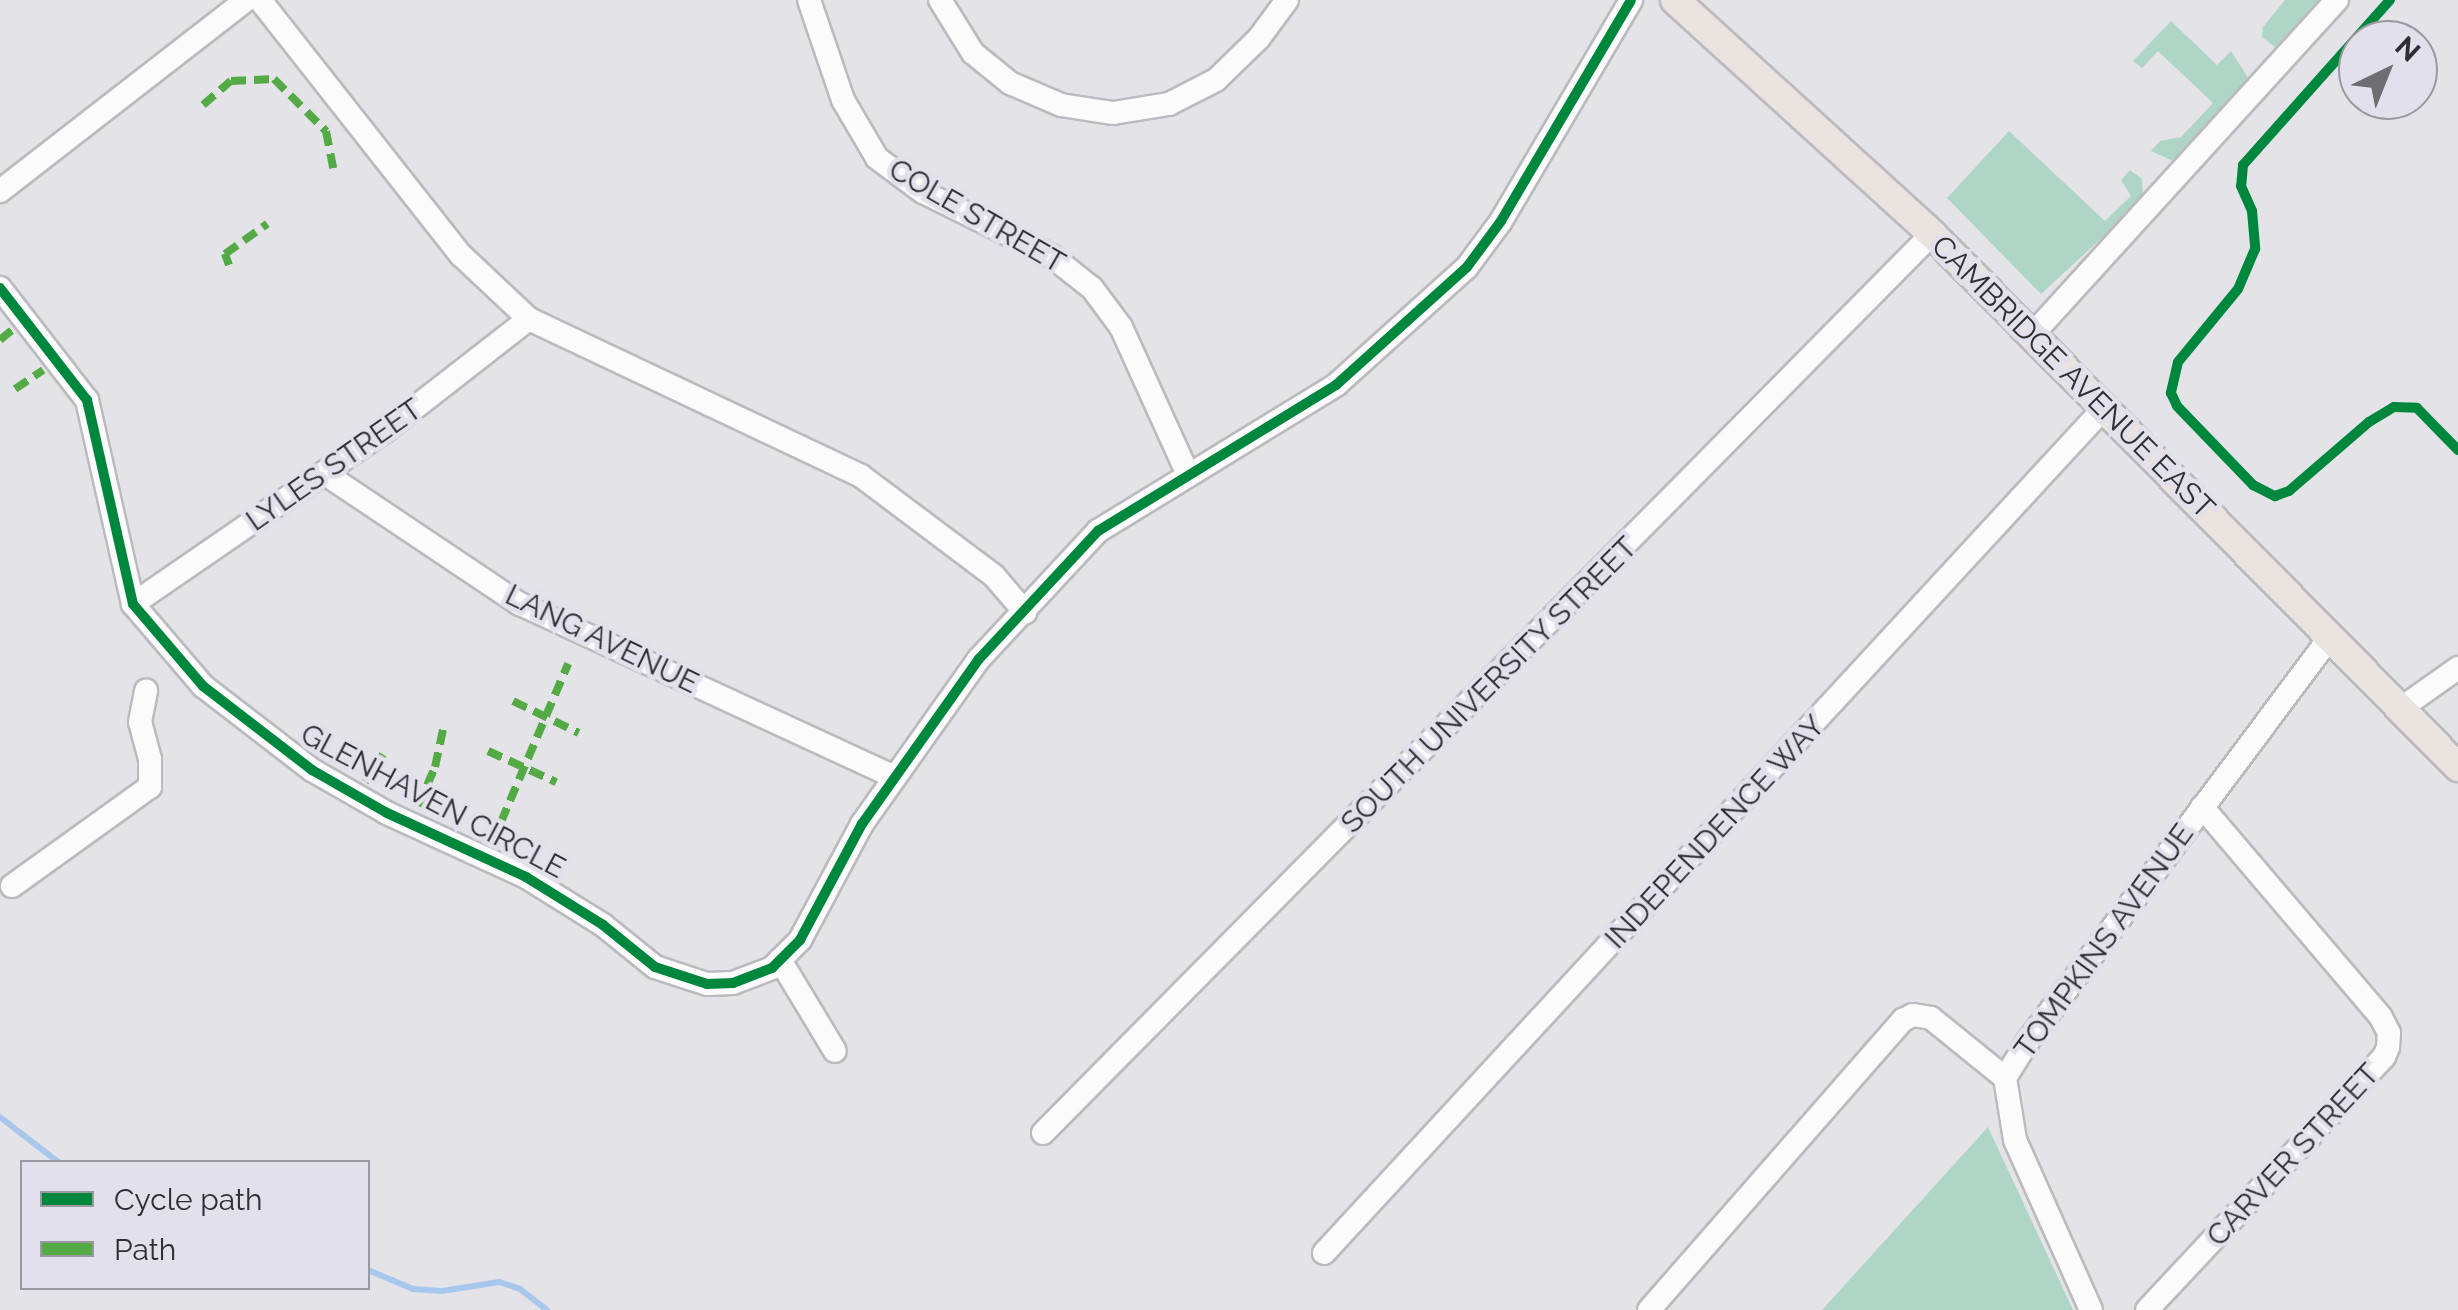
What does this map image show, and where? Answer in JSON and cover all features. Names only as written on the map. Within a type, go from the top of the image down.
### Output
[{"type":"main road","name":"CAMBRIDGE AVENUE EAST","points":[[1675,0],[1932,234],[2458,767]]},
{"type":"street","points":[[260,0],[461,255],[529,319],[861,476],[994,576],[1025,612]]},
{"type":"street","name":"COLE STREET","points":[[809,0],[842,100],[876,158],[922,192],[1050,255],[1092,288],[1121,327],[1188,475]]},
{"type":"street","points":[[940,0],[966,45],[1010,83],[1061,105],[1113,113],[1169,104],[1216,80],[1259,38],[1287,0]]},
{"type":"street","name":"GLENHAVEN CIRCLE","points":[[0,288],[87,400],[133,604],[203,686],[268,740],[387,812],[526,876],[604,924],[655,966],[707,984],[733,983],[758,975],[800,940],[862,824],[979,659],[1098,532],[1336,385],[1467,267],[1501,220],[1631,0]]},
{"type":"street","points":[[2032,335],[2337,0]]},
{"type":"street","points":[[0,190],[232,4]]},
{"type":"street","name":"SOUTH UNIVERSITY STREET","points":[[1043,1133],[1932,234]]},
{"type":"street","name":"LYLES STREET","points":[[133,604],[324,474],[529,319]]},
{"type":"street","name":"INDEPENDENCE WAY","points":[[1324,1254],[2103,409]]},
{"type":"street","name":"LANG AVENUE","points":[[324,474],[520,604],[895,777]]},
{"type":"street","name":"TOMPKINS AVENUE","points":[[1649,1310],[1903,1020],[1913,1015],[1930,1018],[2006,1078],[2331,636]]},
{"type":"street","points":[[2400,709],[2458,668]]},
{"type":"street","points":[[12,886],[150,787],[150,760],[140,722],[146,692]]},
{"type":"street","name":"CARVER STREET","points":[[2147,1310],[2384,1057],[2388,1047],[2389,1033],[2381,1018],[2202,808]]},
{"type":"street","points":[[780,960],[835,1050]]},
{"type":"street","points":[[2006,1078],[2015,1140],[2090,1310]]},
{"type":"green space","points":[[2285,0],[2323,0],[2285,42],[2275,47],[2262,37],[2263,27]]},
{"type":"green space","points":[[2171,21],[2217,65],[2231,51],[2249,79],[2178,159],[2171,160],[2151,151],[2160,141],[2181,137],[2213,103],[2158,51],[2142,68],[2133,61]]},
{"type":"green space","points":[[2009,131],[2105,221],[2131,196],[2121,180],[2130,170],[2142,179],[2143,197],[2134,208],[2041,294],[1947,198]]},
{"type":"green space","points":[[1988,1127],[2073,1310],[1822,1310]]},
{"type":"waterway","points":[[0,1117],[55,1160]]},
{"type":"waterway","points":[[370,1271],[413,1289],[442,1291],[499,1282],[520,1289],[547,1310]]},
{"type":"marked path","points":[[203,105],[231,81],[274,79],[326,131],[333,168]]},
{"type":"marked path","points":[[229,265],[225,254],[267,224]]},
{"type":"marked path","points":[[0,340],[12,330]]},
{"type":"marked path","points":[[15,389],[43,370]]},
{"type":"marked path","points":[[501,822],[568,664]]},
{"type":"marked path","points":[[513,701],[579,733]]},
{"type":"marked path","points":[[418,806],[435,767],[444,725]]},
{"type":"marked path","points":[[488,751],[556,782]]},
{"type":"marked path","points":[[365,782],[383,754]]},
{"type":"cycle path","points":[[0,288],[87,400],[133,604],[203,686],[312,770],[387,813],[526,877],[603,925],[655,967],[707,984],[733,983],[772,968],[800,940],[862,824],[979,659],[1098,531],[1336,385],[1467,267],[1501,221],[1631,0]]},
{"type":"cycle path","points":[[2390,0],[2243,165],[2241,186],[2252,211],[2255,249],[2238,289],[2178,362],[2171,393],[2177,406],[2253,485],[2275,496],[2289,491],[2369,422],[2394,407],[2417,408],[2458,450]]}]
